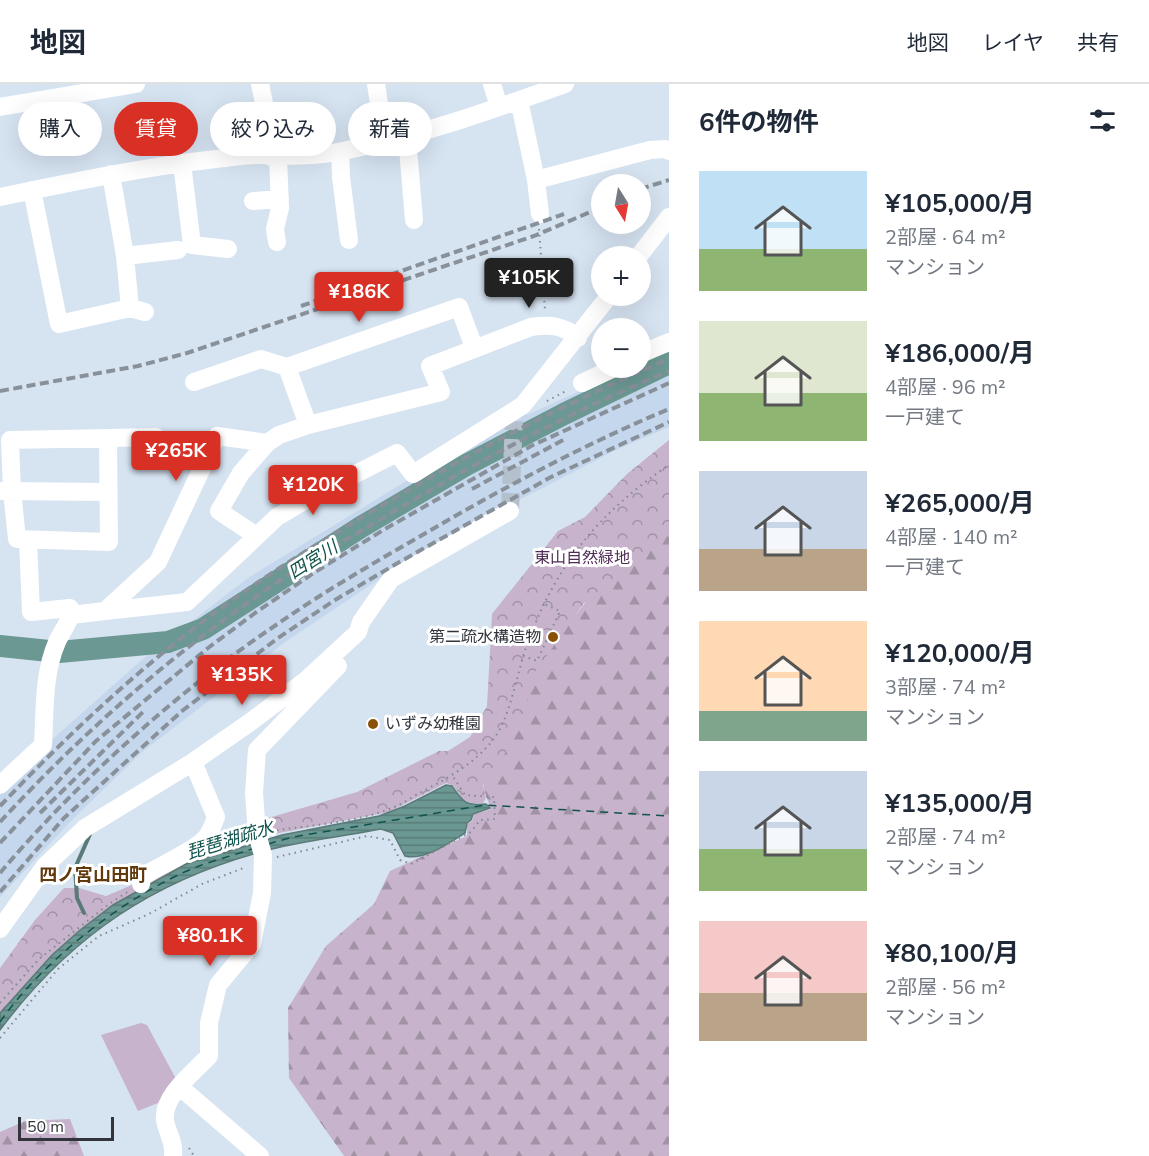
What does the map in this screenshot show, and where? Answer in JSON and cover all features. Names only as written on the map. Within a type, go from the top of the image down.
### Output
[{"type":"street","points":[[0,107],[65,90],[136,84]]},
{"type":"street","points":[[260,84],[275,157],[280,199],[275,229],[277,242]]},
{"type":"street","points":[[376,84],[379,102]]},
{"type":"street","points":[[492,84],[499,107]]},
{"type":"street","points":[[432,129],[565,84]]},
{"type":"street","points":[[519,100],[536,180],[540,214]]},
{"type":"street","points":[[0,197],[111,174],[182,163],[255,155],[275,157],[348,150]]},
{"type":"street","points":[[536,180],[650,150],[669,151]]},
{"type":"street","points":[[340,152],[349,240]]},
{"type":"street","points":[[409,156],[414,220]]},
{"type":"street","points":[[182,163],[192,245],[228,249]]},
{"type":"street","points":[[32,190],[59,324],[137,310],[111,174]]},
{"type":"street","points":[[254,201],[280,199]]},
{"type":"street","points":[[647,246],[669,217]]},
{"type":"street","points":[[125,256],[178,250]]},
{"type":"street","points":[[71,615],[187,602],[255,535],[277,517],[314,495],[397,453],[413,474],[517,412],[602,306]]},
{"type":"street","points":[[194,382],[261,359],[287,368],[459,307],[474,348]]},
{"type":"street","points":[[255,535],[219,511],[241,474],[267,443],[279,435],[308,425],[441,392],[430,366],[531,327],[547,324],[565,328],[578,338]]},
{"type":"street","points":[[651,349],[669,342]]},
{"type":"street","points":[[287,368],[308,425]]},
{"type":"street","points":[[582,383],[593,378]]},
{"type":"street","points":[[105,611],[158,562],[218,436],[267,443]]},
{"type":"street","points":[[108,438],[109,542],[18,539],[6,491],[10,440],[156,437]]},
{"type":"street","points":[[6,491],[108,492]]},
{"type":"street","points":[[173,1156],[174,1148],[165,1118],[167,1102],[209,1056],[209,1023],[218,985],[252,944],[262,893],[263,858],[257,835],[254,793],[257,750],[357,646],[361,621],[391,579],[510,512]]},
{"type":"street","points":[[0,785],[43,745],[49,663],[57,640],[71,615],[70,608],[31,612],[28,540]]},
{"type":"street","points":[[0,929],[45,866],[85,828],[193,762],[305,681],[358,632]]},
{"type":"street","points":[[141,884],[142,877],[188,851],[207,837],[216,817],[193,762]]},
{"type":"street","points":[[180,1087],[260,1156]]},
{"type":"path","points":[[540,214],[536,219],[541,237],[539,243],[547,324]]},
{"type":"path","points":[[517,412],[531,409],[582,383]]},
{"type":"path","points":[[219,846],[257,835],[357,818],[392,808],[452,775],[473,759],[496,736],[507,711],[523,656],[544,604],[573,554],[609,512],[639,486],[669,465]]},
{"type":"path","points":[[523,656],[534,660],[557,610],[544,604]]},
{"type":"path","points":[[0,1038],[58,969],[99,936],[149,914],[202,884],[263,858],[367,836],[390,840],[400,860],[411,864],[471,832],[480,820],[495,819],[494,797],[465,795],[452,775]]},
{"type":"path","points":[[0,1003],[39,959],[114,901],[141,884]]},
{"type":"shaded area","points":[[669,352],[669,427],[618,449],[498,511],[390,572],[288,640],[142,752],[71,821],[0,897],[0,793],[47,744],[144,658],[248,578],[452,453],[525,412],[527,415],[609,378],[651,378],[651,359]]},
{"type":"shaded area","points":[[446,785],[452,786],[465,802],[486,804],[490,808],[473,814],[467,823],[465,833],[444,846],[428,854],[405,856],[393,833],[381,829],[272,849],[230,861],[191,876],[154,894],[87,939],[27,996],[0,1030],[0,1013],[52,955],[113,905],[186,864],[282,835],[379,816],[405,806]]},
{"type":"green space","name":"東山自然緑地","points":[[669,440],[669,532],[584,603],[536,671],[521,722],[507,750],[483,785],[486,798],[483,803],[467,802],[455,788],[446,783],[389,812],[253,838],[186,864],[149,884],[79,931],[52,955],[0,1013],[0,968],[35,920],[64,888],[79,888],[106,896],[139,882],[258,821],[357,792],[439,751],[448,751],[470,737],[487,706],[492,614],[558,531],[585,517],[627,474]]},
{"type":"green space","points":[[669,474],[669,1156],[344,1156],[289,1078],[288,1008],[326,946],[374,904],[390,871],[467,836],[467,824],[472,821],[474,814],[491,809],[484,790],[483,769],[528,676],[585,603],[588,574]]},
{"type":"green space","points":[[141,1023],[147,1025],[175,1077],[163,1101],[138,1111],[101,1035]]},
{"type":"green space","points":[[70,1119],[84,1156],[0,1156],[0,1132],[25,1121]]},
{"type":"waterway","name":"四宮川","points":[[0,646],[59,652],[168,642],[203,629],[361,527],[466,465],[669,363]]},
{"type":"waterway","points":[[84,913],[77,898],[75,868],[91,832]]},
{"type":"ferry route","points":[[268,844],[293,837],[485,805],[669,816]]},
{"type":"ferry route","points":[[0,1022],[39,975],[89,931],[117,911],[172,878],[199,866],[252,849]]},
{"type":"tunnel","points":[[510,511],[514,421]]},
{"type":"railway","points":[[651,186],[669,180]]},
{"type":"railway","points":[[0,391],[138,366],[187,353],[534,236],[591,212]]},
{"type":"railway","points":[[301,306],[564,214]]},
{"type":"railway","points":[[0,806],[70,735],[145,668],[219,609],[265,578],[359,519],[488,446],[559,409],[669,359]]},
{"type":"railway","points":[[0,822],[108,715],[185,650],[266,590],[319,555],[498,453],[565,418],[669,371]]},
{"type":"railway","points":[[0,843],[96,741],[208,648],[255,613],[315,572],[385,529],[531,446],[669,383]]},
{"type":"railway","points":[[0,873],[61,806],[130,740],[202,679],[276,625],[382,558],[480,502],[573,453],[669,409]]},
{"type":"railway","points":[[0,892],[64,818],[182,711],[278,638],[335,600],[396,564],[551,477],[669,422]]},
{"type":"railway","points":[[472,489],[565,439]]},
{"type":"railway","points":[[40,813],[145,710]]},
{"type":"place","name":"第二疏水構造物","points":[[553,637]]},
{"type":"place","name":"いずみ幼稚園","points":[[373,724]]},
{"type":"district","name":"四ノ宮山田町","points":[[93,875]]},
{"type":"water label","name":"琵琶湖疏水","points":[[230,840]]}]
